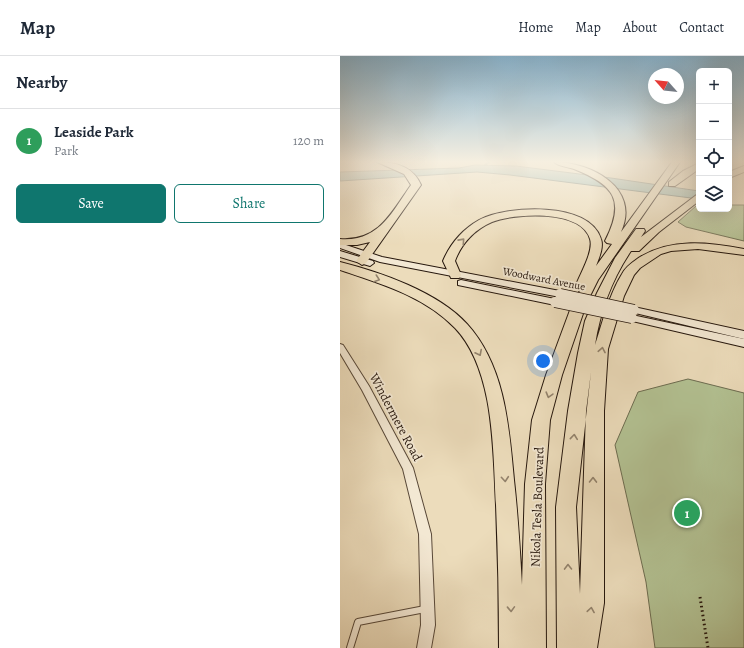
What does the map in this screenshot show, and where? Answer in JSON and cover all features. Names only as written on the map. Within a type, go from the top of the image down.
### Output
[{"type":"highway","points":[[365,258],[386,226],[414,190]]},
{"type":"highway","points":[[570,648],[567,499],[577,411],[586,353],[601,280],[600,258],[622,220],[621,202],[614,190]]},
{"type":"highway","points":[[601,280],[661,190]]},
{"type":"highway","points":[[601,280],[653,203],[666,190]]},
{"type":"highway","points":[[601,280],[644,240],[696,198]]},
{"type":"highway","points":[[456,275],[449,261],[452,252],[471,232],[487,220],[512,214],[549,212],[568,217],[589,227],[596,240],[593,257],[563,333],[554,375]]},
{"type":"highway","points":[[340,244],[371,238],[386,226]]},
{"type":"highway","points":[[584,648],[592,603],[595,411],[601,349],[618,296],[628,274],[636,264],[657,252],[670,248],[698,246],[716,247],[744,252]]},
{"type":"highway","points":[[340,266],[405,289],[442,310],[465,330],[483,360],[499,418],[508,522],[512,648]]},
{"type":"highway","name":"Nikola Tesla Boulevard","points":[[533,648],[535,484],[542,420],[554,375],[580,302],[601,280]]},
{"type":"main road","name":"Woodward Avenue","points":[[340,244],[365,258],[403,272],[558,298]]},
{"type":"main road","name":"Woodward Avenue","points":[[340,254],[456,275],[633,314],[744,335]]},
{"type":"main road","name":"Woodward Avenue","points":[[633,314],[744,343]]},
{"type":"street","name":"Windermere Road","points":[[340,347],[366,388],[408,468],[425,534],[428,625],[424,648]]},
{"type":"lane","points":[[350,648],[358,622],[427,608]]},
{"type":"path","points":[[700,597],[708,648]]},
{"type":"green space","points":[[732,205],[744,205],[744,241],[686,227],[678,222],[696,206],[696,212],[732,212]]},
{"type":"green space","points":[[688,379],[744,393],[744,648],[655,648],[646,582],[615,445],[638,392]]},
{"type":"water","points":[[625,190],[696,191],[696,199]]},
{"type":"place","name":"Leaside Park","points":[[687,513]]}]
